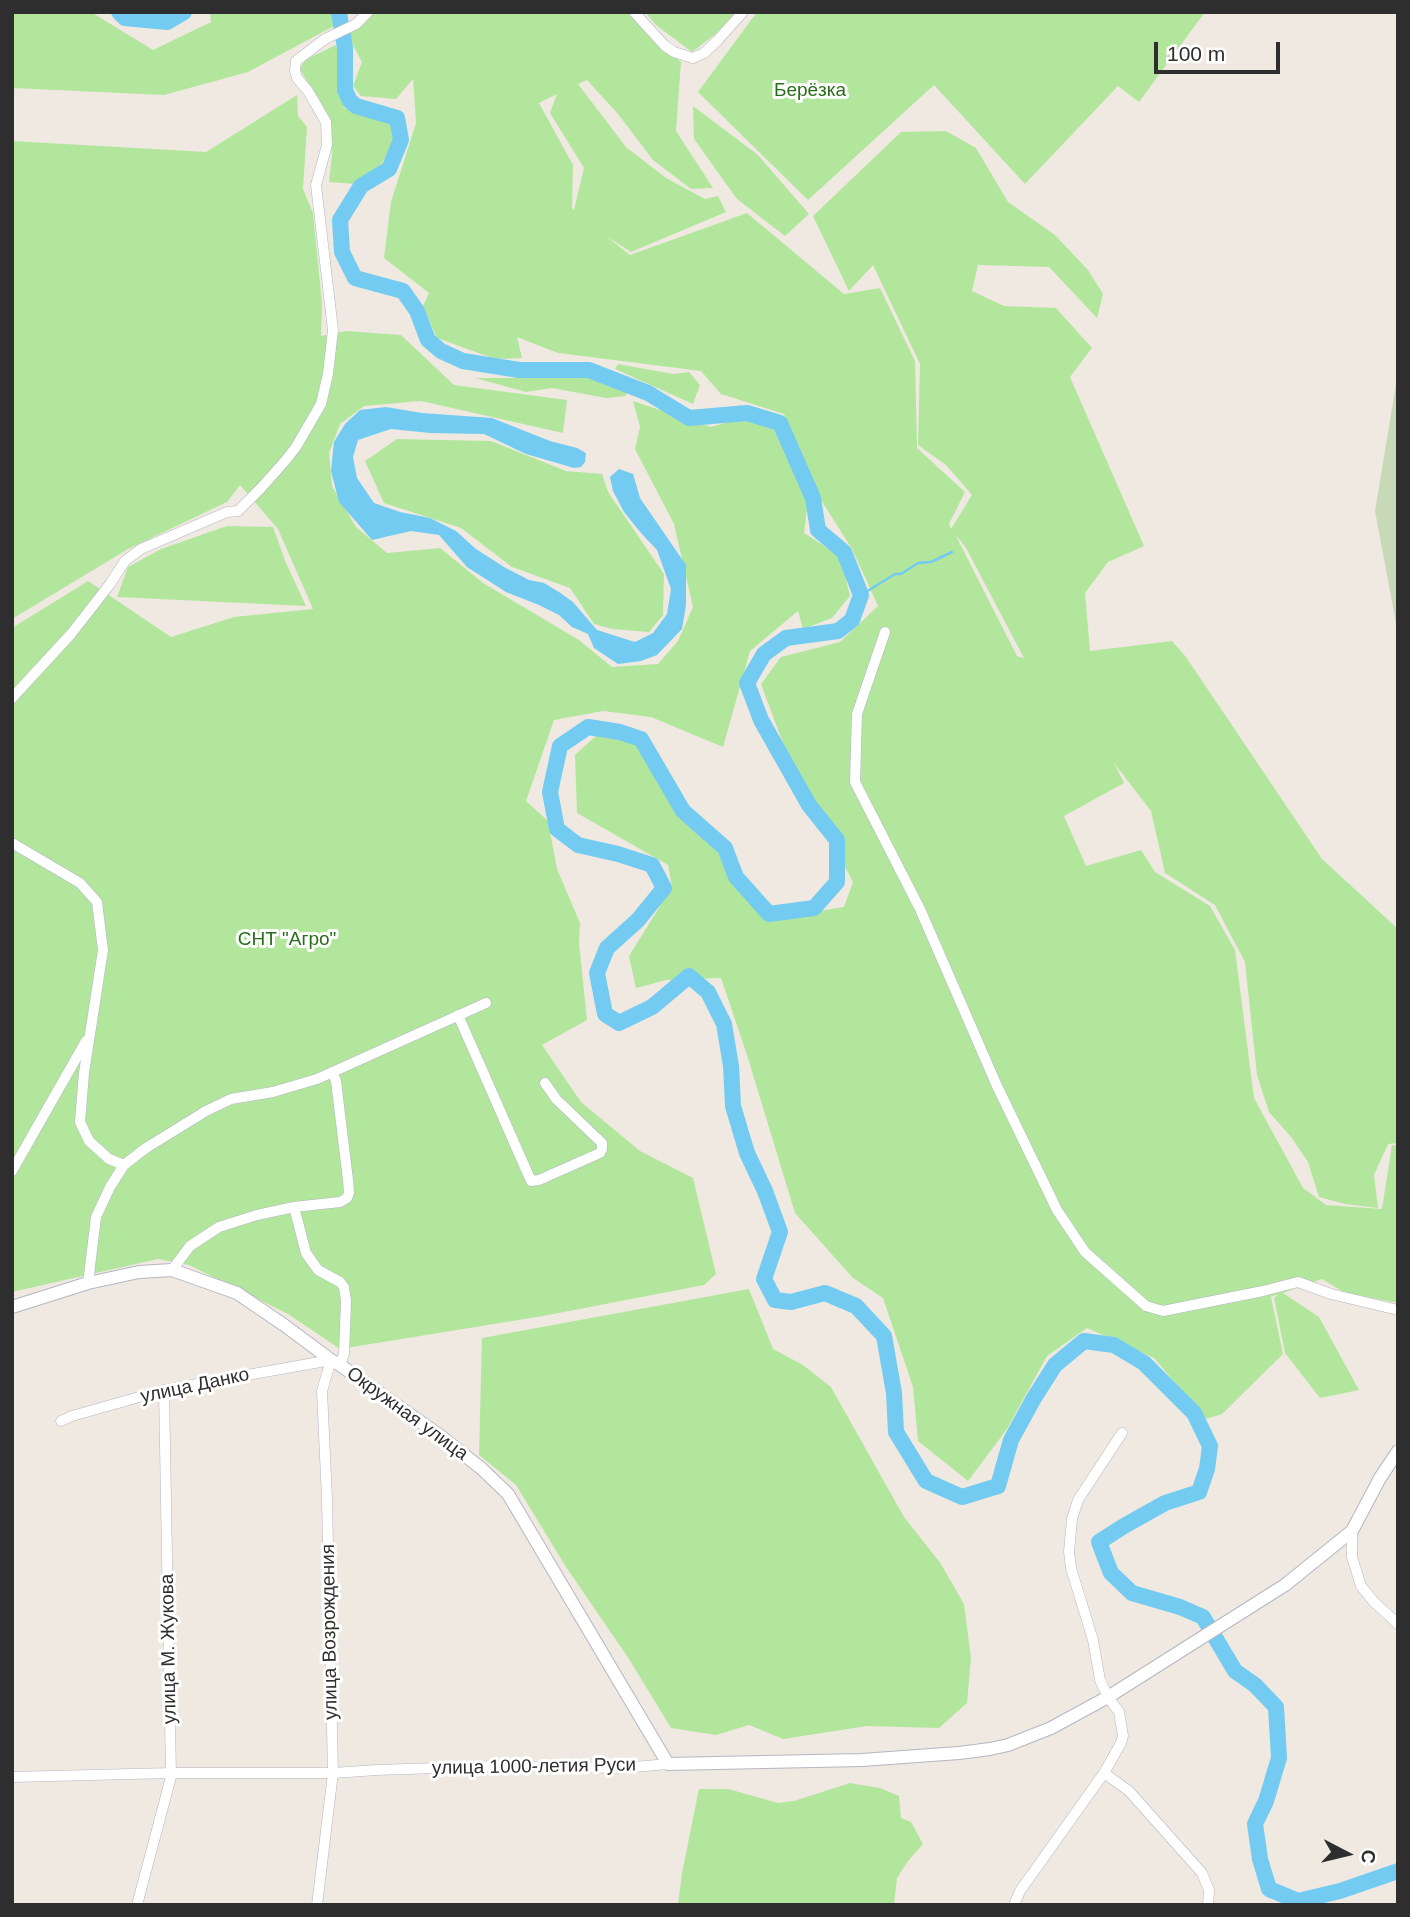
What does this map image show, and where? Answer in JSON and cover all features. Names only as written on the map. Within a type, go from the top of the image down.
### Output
[{"type":"street","points":[[12,698],[71,634],[125,561],[141,549],[227,512],[239,511],[290,454],[321,404],[328,374],[333,330],[316,185],[327,145],[326,122],[297,78],[296,61],[325,39],[356,24],[368,12]]},
{"type":"street","points":[[634,12],[665,46],[693,58],[704,53],[743,12]]},
{"type":"street","points":[[885,632],[857,714],[855,782],[920,909],[997,1086],[1057,1210],[1085,1252],[1146,1306],[1163,1311],[1263,1292],[1298,1282],[1331,1294],[1398,1310]]},
{"type":"street","points":[[12,842],[80,883],[97,902],[103,950],[84,1073],[80,1122],[89,1141],[109,1159],[124,1165]]},
{"type":"street","points":[[88,1283],[96,1217],[124,1165],[146,1148],[231,1099],[294,1087],[485,1003]]},
{"type":"street","points":[[458,1015],[531,1181],[600,1153],[602,1149],[602,1143],[556,1099],[545,1083]]},
{"type":"street","points":[[12,1171],[91,1031]]},
{"type":"street","points":[[172,1270],[190,1247],[219,1227],[257,1215],[294,1207],[340,1202],[347,1198],[349,1193],[336,1081],[332,1072]]},
{"type":"street","name":"улица Возрождения","points":[[294,1207],[306,1253],[318,1270],[340,1282],[344,1287],[346,1301],[344,1354],[336,1363],[322,1391],[333,1773],[317,1905]]},
{"type":"street","name":"Окружная улица","points":[[12,1307],[88,1283],[139,1272],[172,1270],[237,1293],[284,1325],[443,1438],[508,1494],[668,1764]]},
{"type":"street","name":"улица Данко","points":[[61,1421],[164,1390],[336,1363]]},
{"type":"street","name":"улица М. Жукова","points":[[137,1905],[171,1773],[164,1390]]},
{"type":"street","points":[[1014,1905],[1020,1891],[1104,1773],[1123,1736],[1119,1712],[1100,1679],[1093,1640],[1071,1568],[1069,1538],[1078,1500],[1122,1433]]},
{"type":"street","points":[[1398,1451],[1380,1478],[1352,1531],[1352,1557],[1361,1586],[1398,1624]]},
{"type":"street","name":"улица 1000-летия Руси","points":[[12,1777],[333,1773],[495,1766],[624,1768],[668,1764],[862,1760],[959,1754],[990,1749],[1051,1728],[1108,1697],[1285,1585],[1352,1531]]},
{"type":"street","points":[[1104,1773],[1129,1791],[1202,1873],[1209,1890],[1208,1905]]},
{"type":"green space","points":[[12,12],[91,12],[153,50],[211,22],[210,12],[332,12],[334,26],[248,72],[164,95],[12,88]]},
{"type":"green space","points":[[359,12],[631,12],[647,34],[681,62],[676,131],[713,188],[691,189],[653,160],[618,114],[587,80],[578,84],[626,147],[666,178],[705,199],[718,196],[726,212],[631,252],[606,236],[630,255],[747,213],[844,294],[880,288],[915,361],[917,448],[965,492],[949,524],[951,529],[972,495],[946,465],[918,445],[920,364],[873,265],[849,291],[813,216],[901,132],[946,131],[976,148],[1008,202],[1055,235],[1088,270],[1103,294],[1097,318],[1049,267],[978,265],[972,291],[1004,306],[1056,308],[1092,348],[1070,377],[1144,546],[1108,562],[1085,593],[1090,651],[1172,641],[1186,657],[1322,859],[1398,929],[1398,1143],[1388,1144],[1374,1175],[1378,1208],[1345,1204],[1319,1197],[1308,1162],[1269,1112],[1257,1075],[1245,962],[1215,905],[1165,873],[1151,811],[1114,763],[1124,783],[1064,816],[1086,866],[1141,850],[1155,872],[1210,906],[1235,950],[1254,1098],[1303,1188],[1326,1205],[1382,1209],[1392,1145],[1398,1146],[1398,1303],[1345,1293],[1322,1279],[1283,1293],[1319,1317],[1359,1390],[1320,1398],[1285,1353],[1274,1298],[1278,1294],[1271,1297],[1283,1354],[1222,1414],[1206,1419],[1154,1358],[1087,1328],[1047,1356],[1007,1429],[968,1481],[918,1441],[913,1387],[883,1298],[853,1278],[795,1213],[721,978],[666,980],[636,988],[629,956],[672,887],[668,865],[577,813],[575,755],[598,734],[636,742],[663,782],[719,844],[765,920],[844,907],[853,882],[790,762],[761,684],[781,657],[840,642],[878,606],[852,549],[821,500],[784,414],[721,394],[701,371],[558,353],[517,337],[522,358],[495,359],[437,338],[423,306],[429,293],[384,258],[391,202],[416,123],[413,79],[396,99],[361,96],[353,86],[362,62],[347,34],[367,22]],"holes":[[[557,94],[550,113],[584,168],[574,210],[573,165],[539,103]],[[955,534],[966,548],[1024,658],[1017,656]]]},
{"type":"green space","points":[[645,12],[738,12],[692,52],[656,25]]},
{"type":"green space","name":"Берёзка","points":[[757,12],[1205,12],[1139,102],[1118,86],[1025,184],[934,85],[808,200],[698,92]]},
{"type":"green space","points":[[336,45],[344,108],[394,122],[393,146],[377,170],[355,184],[329,182],[332,155],[330,118],[299,68],[307,59]]},
{"type":"green space","name":"СНТ \"Агро\"","points":[[297,95],[298,116],[307,127],[303,189],[313,213],[322,304],[321,336],[346,331],[401,335],[454,385],[567,400],[563,433],[421,401],[364,406],[340,424],[329,453],[332,486],[356,527],[387,553],[440,548],[483,583],[579,640],[612,667],[658,664],[678,641],[693,607],[674,524],[635,449],[640,427],[633,401],[711,427],[746,417],[777,428],[808,500],[804,533],[840,556],[850,596],[832,618],[803,629],[798,611],[750,651],[723,747],[651,717],[603,711],[554,720],[526,801],[548,821],[557,869],[580,923],[579,943],[587,1020],[542,1045],[581,1102],[640,1151],[693,1178],[716,1274],[704,1285],[543,1316],[340,1349],[288,1314],[189,1265],[158,1259],[12,1292],[12,628],[88,581],[171,637],[234,617],[313,609],[278,529],[240,485],[227,502],[128,549],[12,619],[12,141],[206,152]]},
{"type":"green space","points":[[693,106],[758,155],[809,214],[785,236],[737,199],[694,139]]},
{"type":"green space","points":[[618,364],[673,374],[689,372],[700,385],[693,404],[615,369]]},
{"type":"green space","points":[[1398,372],[1398,634],[1375,511]]},
{"type":"green space","points":[[588,376],[627,391],[626,396],[606,398],[552,388],[526,392],[475,378],[543,378]]},
{"type":"green space","points":[[397,439],[491,441],[566,471],[602,474],[608,492],[664,574],[663,615],[649,632],[612,629],[594,624],[570,588],[512,567],[461,528],[384,503],[365,461]]},
{"type":"green space","points":[[227,526],[273,527],[306,606],[117,597],[128,567],[161,549]]},
{"type":"green space","points":[[749,1289],[773,1349],[803,1365],[831,1387],[904,1517],[941,1564],[964,1604],[971,1658],[967,1703],[939,1728],[867,1726],[783,1739],[749,1725],[716,1735],[671,1728],[516,1485],[479,1455],[482,1338]]},
{"type":"green space","points":[[850,1783],[880,1788],[899,1796],[901,1818],[911,1822],[923,1844],[897,1878],[894,1905],[678,1905],[699,1789],[728,1789],[778,1803],[794,1801]]},
{"type":"water","points":[[386,407],[422,413],[492,418],[586,453],[581,467],[574,468],[526,454],[484,434],[391,429],[358,440],[353,457],[357,478],[374,503],[430,518],[456,531],[476,549],[504,567],[559,592],[573,602],[597,630],[635,642],[653,633],[667,614],[671,589],[657,550],[624,512],[613,491],[610,477],[619,469],[633,474],[640,498],[686,565],[686,605],[682,629],[657,655],[641,661],[618,664],[594,648],[588,634],[572,627],[559,615],[506,592],[467,567],[439,535],[411,531],[372,540],[339,502],[331,471],[334,442],[345,424],[360,410]]},
{"type":"waterway","points":[[119,12],[125,18],[167,22],[184,12]]},
{"type":"waterway","points":[[339,12],[345,48],[345,90],[350,101],[356,106],[397,118],[401,140],[389,169],[361,186],[340,220],[342,252],[355,278],[403,291],[417,311],[428,340],[441,351],[463,361],[519,370],[589,370],[648,393],[689,418],[747,413],[780,423],[813,498],[818,530],[844,552],[861,595],[852,620],[838,631],[786,638],[764,654],[747,683],[761,720],[809,805],[837,840],[837,882],[814,908],[769,914],[736,877],[725,848],[683,811],[641,739],[620,732],[588,727],[560,746],[550,792],[557,829],[578,845],[652,865],[664,888],[638,920],[607,948],[597,973],[605,1014],[619,1023],[652,1007],[689,976],[708,992],[724,1024],[731,1066],[733,1106],[747,1153],[780,1232],[764,1279],[775,1300],[791,1302],[825,1293],[856,1306],[884,1336],[894,1393],[896,1432],[926,1481],[962,1497],[998,1486],[1011,1440],[1034,1398],[1055,1365],[1084,1341],[1114,1345],[1144,1363],[1194,1413],[1210,1446],[1207,1469],[1199,1492],[1165,1503],[1099,1542],[1111,1573],[1132,1593],[1180,1607],[1203,1617],[1235,1671],[1255,1685],[1276,1707],[1279,1758],[1266,1801],[1255,1824],[1260,1859],[1269,1889],[1298,1901],[1340,1891],[1398,1871]]},
{"type":"waterway","points":[[861,595],[918,563],[931,562],[952,552]]}]
